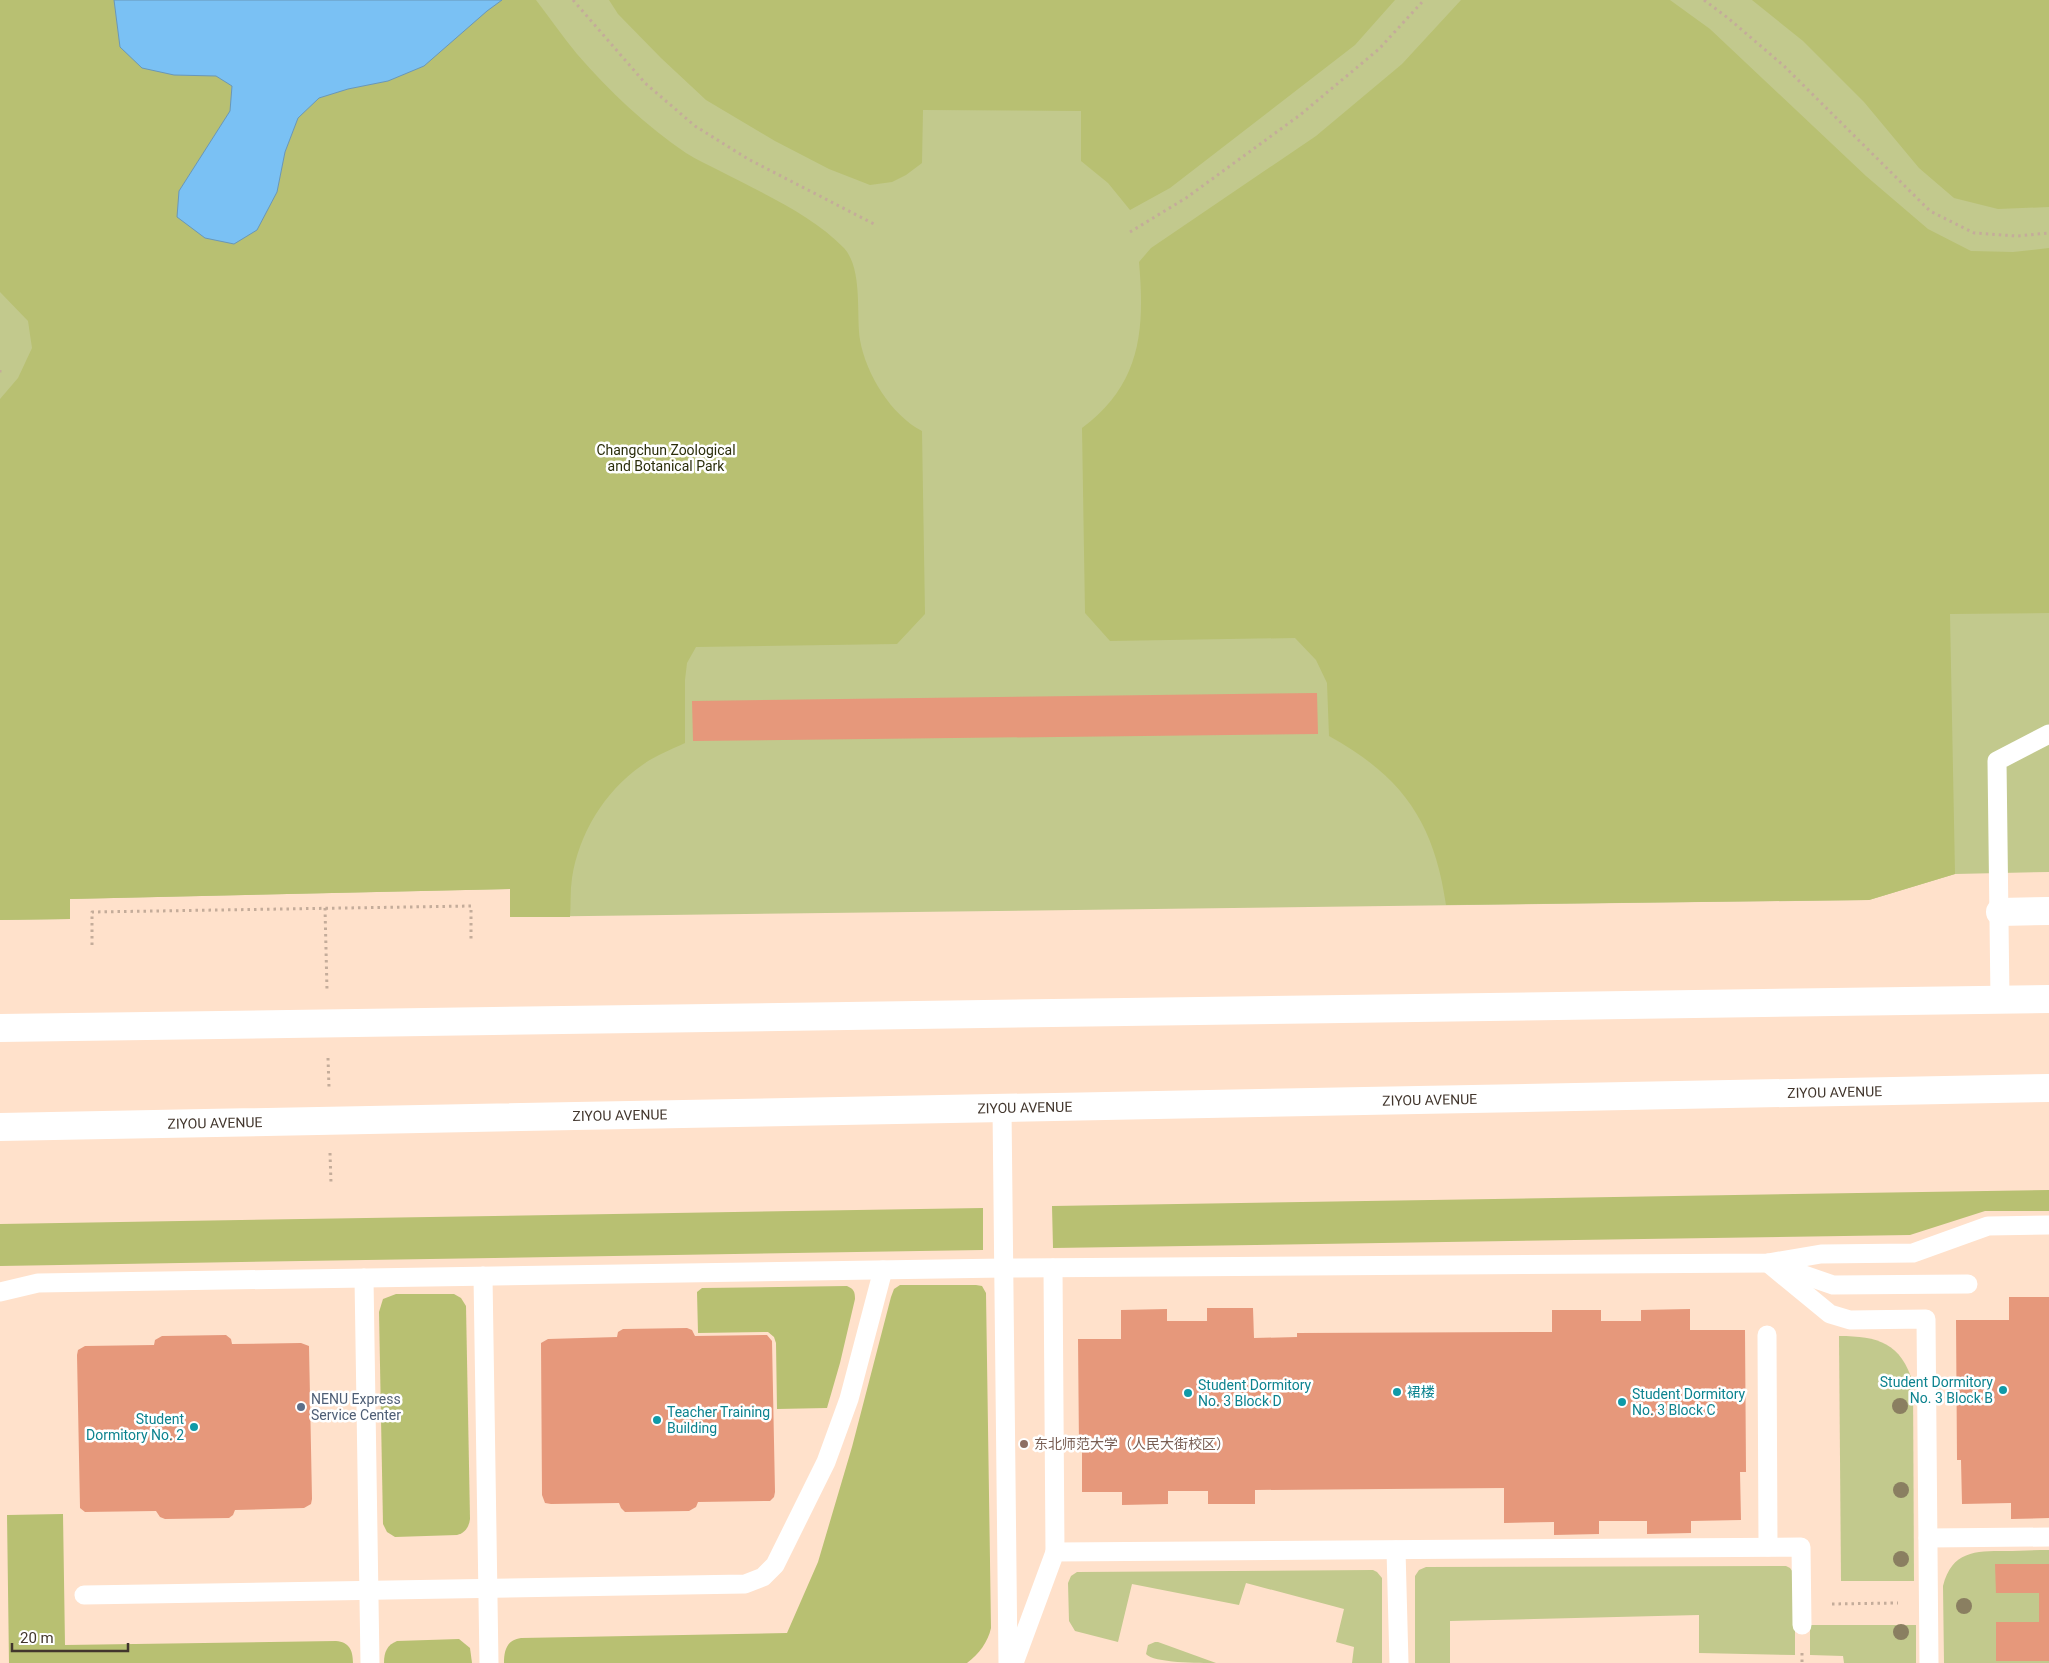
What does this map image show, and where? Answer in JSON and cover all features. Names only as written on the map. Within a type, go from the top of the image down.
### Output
[{"type":"main road","points":[[2000,912],[2049,911]]},
{"type":"main road","points":[[0,1028],[2049,999]]},
{"type":"main road","name":"ZIYOU AVENUE","points":[[0,1126],[2049,1088]]},
{"type":"lane","points":[[2000,1000],[1997,761],[2049,734]]},
{"type":"lane","points":[[1002,1108],[1008,1663]]},
{"type":"lane","points":[[0,1292],[38,1283],[1004,1268],[1768,1262],[1821,1254],[1913,1253],[1988,1226],[2049,1225]]},
{"type":"lane","points":[[1768,1262],[1833,1285],[1968,1284]]},
{"type":"lane","points":[[1768,1262],[1830,1314],[1850,1320],[1926,1319],[1929,1663]]},
{"type":"lane","points":[[1014,1663],[1055,1552],[1053,1268]]},
{"type":"lane","points":[[84,1595],[745,1584],[763,1577],[775,1565],[826,1462],[849,1399],[883,1270]]},
{"type":"lane","points":[[483,1276],[489,1663]]},
{"type":"lane","points":[[364,1278],[370,1663]]},
{"type":"lane","points":[[1767,1335],[1768,1547]]},
{"type":"lane","points":[[1928,1538],[2049,1537]]},
{"type":"lane","points":[[1055,1552],[1801,1547],[1802,1625]]},
{"type":"lane","points":[[1396,1550],[1399,1663]]},
{"type":"path","points":[[573,0],[645,83],[696,126],[748,159],[874,224]]},
{"type":"path","points":[[1130,232],[1186,198],[1300,115],[1379,48],[1424,0]]},
{"type":"path","points":[[1706,1],[1784,66],[1930,211],[1974,233],[2017,236],[2049,233]]},
{"type":"path","points":[[92,945],[92,912],[111,911],[470,906],[472,939]]},
{"type":"path","points":[[1802,1604],[1929,1603]]},
{"type":"path","points":[[1802,1656],[1802,1663]]},
{"type":"green space","name":"Changchun Zoological and Botanical Park","points":[[0,0],[2049,0],[2049,872],[1955,874],[1869,900],[510,917],[510,889],[70,899],[70,919],[0,920]]},
{"type":"green space","points":[[0,0],[114,0],[120,47],[174,75],[216,76],[232,86],[230,111],[179,191],[277,192],[285,152],[298,118],[319,98],[348,89],[388,81],[424,66],[487,10],[502,0],[536,0],[589,68],[628,107],[671,143],[690,156],[801,214],[831,236],[844,248],[850,257],[858,292],[860,340],[868,366],[874,380],[890,404],[900,415],[922,431],[925,614],[897,644],[696,647],[687,663],[685,680],[685,743],[651,759],[628,776],[595,815],[575,862],[571,883],[570,917],[510,917],[510,889],[70,899],[70,919],[0,920],[0,399],[18,378],[32,348],[28,321],[0,292]]},
{"type":"green space","points":[[609,0],[1395,0],[1355,45],[1170,188],[1130,210],[1108,183],[1081,161],[1081,111],[923,110],[922,163],[906,175],[892,182],[870,185],[829,169],[775,141],[706,100],[618,14]]},
{"type":"green space","points":[[1461,0],[1670,0],[1710,29],[1866,176],[1928,229],[1971,251],[2013,252],[2049,248],[2049,613],[1950,614],[1955,874],[1869,900],[1446,905],[1441,876],[1433,849],[1423,826],[1411,805],[1377,768],[1329,736],[1327,683],[1316,660],[1295,638],[1110,641],[1085,613],[1082,428],[1102,411],[1117,393],[1128,374],[1135,354],[1141,310],[1139,262],[1151,248],[1316,136],[1402,64]]},
{"type":"green space","points":[[1752,0],[2049,0],[2049,207],[1998,209],[1954,198],[1919,168],[1864,102],[1803,41]]},
{"type":"green space","points":[[2049,1190],[2049,1211],[1985,1211],[1910,1235],[1053,1248],[1052,1206]]},
{"type":"green space","points":[[983,1208],[983,1250],[0,1266],[0,1224]]},
{"type":"green space","points":[[900,1285],[976,1285],[982,1286],[986,1293],[991,1628],[985,1643],[975,1656],[967,1663],[504,1663],[509,1643],[521,1638],[787,1633],[818,1562],[852,1447],[891,1297],[894,1289]]},
{"type":"green space","points":[[847,1286],[854,1291],[855,1299],[827,1408],[777,1409],[776,1343],[774,1337],[768,1332],[698,1333],[697,1292],[702,1288]]},
{"type":"green space","points":[[396,1294],[454,1294],[461,1298],[466,1306],[470,1519],[466,1529],[457,1535],[395,1537],[387,1532],[383,1524],[379,1312],[383,1299]]},
{"type":"green space","points":[[1839,1336],[1865,1338],[1886,1344],[1902,1359],[1913,1383],[1914,1581],[1841,1581]]},
{"type":"green space","points":[[63,1514],[65,1645],[336,1641],[344,1643],[349,1647],[353,1663],[9,1663],[7,1515]]},
{"type":"green space","points":[[2049,1550],[2049,1663],[1944,1663],[1943,1586],[1952,1566],[1966,1555],[1975,1553]]},
{"type":"green space","points":[[1786,1566],[1795,1575],[1795,1655],[1699,1653],[1699,1615],[1450,1621],[1450,1663],[1415,1663],[1415,1576],[1419,1570],[1426,1567]]},
{"type":"green space","points":[[1373,1570],[1382,1578],[1382,1663],[1352,1663],[1354,1647],[1336,1642],[1344,1609],[1246,1583],[1239,1605],[1132,1584],[1118,1642],[1075,1631],[1069,1621],[1068,1583],[1071,1576],[1077,1572]]},
{"type":"green space","points":[[1810,1625],[1916,1625],[1916,1663],[1844,1663],[1843,1656],[1810,1655]]},
{"type":"green space","points":[[459,1639],[470,1648],[472,1663],[384,1663],[387,1649],[397,1641]]},
{"type":"green space","points":[[1155,1642],[1216,1663],[1178,1662],[1150,1657],[1146,1654],[1148,1645]]},
{"type":"water","points":[[114,0],[502,0],[424,66],[388,81],[348,89],[319,98],[298,118],[285,152],[277,192],[257,230],[234,244],[205,238],[177,217],[179,191],[230,111],[232,86],[216,76],[174,75],[142,68],[120,47]]},
{"type":"building","points":[[1317,693],[1318,734],[693,741],[692,701]]},
{"type":"building","name":"Student Dormitory No. 3 Block B","points":[[2009,1297],[2049,1297],[2049,1518],[2011,1519],[2011,1503],[1962,1504],[1961,1460],[1957,1460],[1956,1320],[2009,1320]]},
{"type":"building","points":[[1207,1308],[1253,1308],[1254,1338],[1297,1337],[1297,1333],[1552,1332],[1552,1310],[1601,1310],[1601,1321],[1641,1321],[1641,1310],[1690,1309],[1690,1330],[1745,1330],[1746,1472],[1740,1472],[1741,1520],[1691,1521],[1691,1533],[1647,1534],[1647,1521],[1599,1521],[1599,1534],[1554,1535],[1554,1522],[1504,1523],[1504,1488],[1255,1490],[1255,1504],[1208,1504],[1208,1491],[1168,1491],[1168,1504],[1122,1505],[1122,1492],[1082,1492],[1082,1448],[1079,1448],[1078,1339],[1121,1339],[1121,1310],[1167,1309],[1167,1321],[1207,1321]]},
{"type":"building","name":"Teacher Training Building","points":[[687,1328],[692,1330],[695,1336],[767,1335],[772,1341],[774,1497],[770,1501],[698,1502],[696,1507],[689,1511],[625,1512],[619,1503],[545,1503],[542,1495],[541,1343],[548,1339],[617,1337],[618,1332],[623,1329]]},
{"type":"building","name":"Student Dormitory No. 2","points":[[226,1335],[231,1339],[232,1344],[301,1343],[309,1346],[311,1504],[304,1508],[235,1510],[229,1518],[165,1519],[160,1517],[156,1511],[85,1512],[80,1508],[78,1350],[85,1346],[154,1345],[155,1340],[162,1336]]},
{"type":"building","points":[[1995,1564],[2049,1564],[2049,1661],[1996,1661],[1996,1622],[2039,1622],[2039,1593],[1996,1593]]},
{"type":"place","name":"Student Dormitory No. 3 Block B","points":[[2003,1390]]},
{"type":"place","name":"裙楼","points":[[1397,1392]]},
{"type":"place","name":"Student Dormitory No. 3 Block D","points":[[1188,1393]]},
{"type":"place","name":"Student Dormitory No. 3 Block C","points":[[1622,1402]]},
{"type":"place","name":"NENU Express Service Center","points":[[301,1407]]},
{"type":"place","name":"Teacher Training Building","points":[[657,1420]]},
{"type":"place","name":"Student Dormitory No. 2","points":[[194,1427]]},
{"type":"place","name":"东北师范大学（人民大街校区）","points":[[1024,1444]]}]
